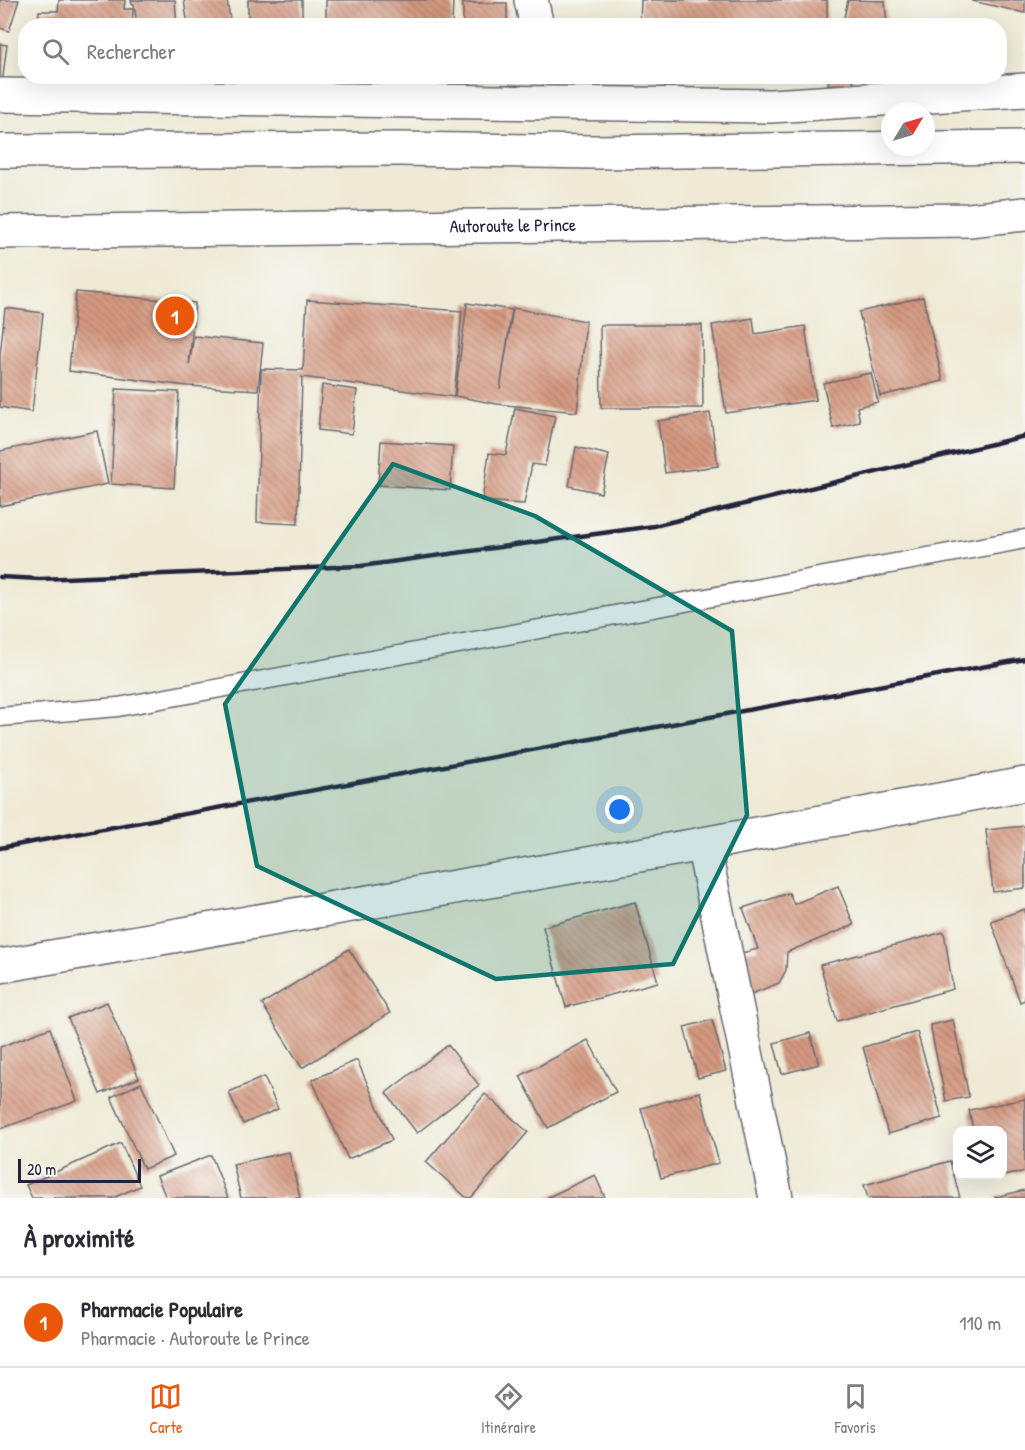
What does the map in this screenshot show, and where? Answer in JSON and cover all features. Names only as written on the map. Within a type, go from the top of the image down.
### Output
[{"type":"street","points":[[531,0],[535,18]]},
{"type":"street","points":[[0,95],[552,89],[771,106],[1025,90]]},
{"type":"street","points":[[0,151],[398,149],[593,152],[1025,147]]},
{"type":"street","name":"Autoroute le Prince","points":[[0,232],[969,220],[1025,214]]},
{"type":"street","points":[[0,966],[703,844],[1025,784]]},
{"type":"street","points":[[703,844],[776,1198]]},
{"type":"lane","points":[[0,717],[118,707],[1025,538]]},
{"type":"highlighted area","points":[[393,464],[535,516],[732,631],[747,815],[673,964],[496,979],[257,866],[225,704]]},
{"type":"building","points":[[0,0],[19,0],[9,31],[0,28]]},
{"type":"building","points":[[59,0],[125,0],[124,9],[133,9],[132,18],[39,18],[39,11],[58,11]]},
{"type":"building","points":[[131,0],[175,0],[176,18],[136,18],[134,4]]},
{"type":"building","points":[[184,0],[227,0],[230,18],[187,18]]},
{"type":"building","points":[[248,0],[302,0],[302,18],[248,18]]},
{"type":"building","points":[[326,0],[453,0],[452,18],[326,18]]},
{"type":"building","points":[[641,0],[827,0],[827,18],[640,18]]},
{"type":"building","points":[[848,0],[885,1],[886,18],[844,18]]},
{"type":"building","points":[[1025,0],[1025,13],[972,1]]},
{"type":"building","points":[[463,3],[507,3],[507,18],[463,18]]},
{"type":"building","points":[[0,44],[7,45],[2,84],[0,84]]},
{"type":"building","points":[[143,84],[184,84],[185,90],[144,94]]},
{"type":"building","points":[[76,292],[195,303],[189,365],[194,336],[263,343],[258,390],[187,386],[69,371]]},
{"type":"building","points":[[923,297],[943,381],[880,396],[859,312]]},
{"type":"building","points":[[307,300],[462,311],[454,397],[302,377],[298,524],[257,522],[261,369],[303,370]]},
{"type":"building","points":[[467,303],[512,310],[500,389],[513,308],[586,321],[577,412],[497,404],[455,396]]},
{"type":"building","points":[[5,308],[43,313],[32,412],[0,407],[0,356]]},
{"type":"building","points":[[753,318],[755,334],[805,326],[816,400],[726,413],[712,325]]},
{"type":"building","points":[[600,325],[702,325],[703,408],[601,408]]},
{"type":"building","points":[[871,373],[878,402],[857,407],[860,422],[833,428],[823,383]]},
{"type":"building","points":[[322,385],[357,390],[352,434],[318,430]]},
{"type":"building","points":[[116,389],[179,392],[174,488],[111,484]]},
{"type":"building","points":[[515,408],[555,416],[545,466],[532,464],[524,504],[482,501],[489,453],[506,455]]},
{"type":"building","points":[[710,413],[718,466],[665,473],[658,421]]},
{"type":"building","points":[[97,431],[108,484],[0,506],[0,451]]},
{"type":"building","points":[[381,441],[453,446],[450,490],[378,485]]},
{"type":"building","points":[[576,447],[609,455],[601,493],[569,486]]},
{"type":"building","points":[[1025,826],[1025,888],[993,892],[986,830]]},
{"type":"building","points":[[838,886],[854,925],[787,952],[786,970],[779,983],[749,995],[737,954],[758,949],[743,908],[789,893],[794,904]]},
{"type":"building","points":[[635,902],[658,982],[566,1007],[543,927]]},
{"type":"building","points":[[1025,909],[1025,1000],[1020,1002],[991,921]]},
{"type":"building","points":[[944,932],[953,989],[837,1021],[820,965]]},
{"type":"building","points":[[349,949],[390,1013],[302,1068],[262,1004]]},
{"type":"building","points":[[107,1002],[139,1078],[100,1094],[68,1018]]},
{"type":"building","points":[[712,1020],[726,1071],[698,1078],[684,1027]]},
{"type":"building","points":[[953,1020],[969,1097],[946,1101],[930,1025]]},
{"type":"building","points":[[50,1028],[77,1101],[0,1129],[0,1047]]},
{"type":"building","points":[[917,1032],[942,1118],[888,1134],[863,1047]]},
{"type":"building","points":[[810,1033],[819,1064],[782,1074],[774,1043]]},
{"type":"building","points":[[588,1040],[616,1092],[548,1128],[520,1076]]},
{"type":"building","points":[[448,1045],[479,1085],[417,1133],[386,1093]]},
{"type":"building","points":[[357,1060],[392,1140],[348,1159],[312,1080]]},
{"type":"building","points":[[264,1077],[278,1109],[243,1124],[229,1092]]},
{"type":"building","points":[[141,1083],[174,1156],[144,1169],[111,1097]]},
{"type":"building","points":[[700,1092],[719,1163],[661,1178],[641,1108]]},
{"type":"building","points":[[485,1094],[528,1132],[471,1198],[467,1198],[426,1162]]},
{"type":"building","points":[[1025,1099],[1025,1172],[1007,1175],[1007,1126],[972,1126],[969,1110]]},
{"type":"building","points":[[121,1143],[140,1186],[113,1198],[32,1198],[26,1185]]},
{"type":"building","points":[[289,1152],[300,1198],[241,1198],[233,1164]]},
{"type":"building","points":[[211,1155],[228,1198],[166,1198],[157,1176]]},
{"type":"building","points":[[950,1161],[953,1180],[955,1180],[960,1198],[868,1198],[864,1185]]},
{"type":"building","points":[[595,1175],[605,1198],[546,1198]]},
{"type":"building","points":[[1025,1190],[1025,1198],[995,1198],[995,1197]]},
{"type":"railway","points":[[0,577],[40,579],[361,566],[654,526],[1025,436]]},
{"type":"railway","points":[[0,848],[1025,659]]},
{"type":"place","name":"Pharmacie Populaire","points":[[175,316]]}]
